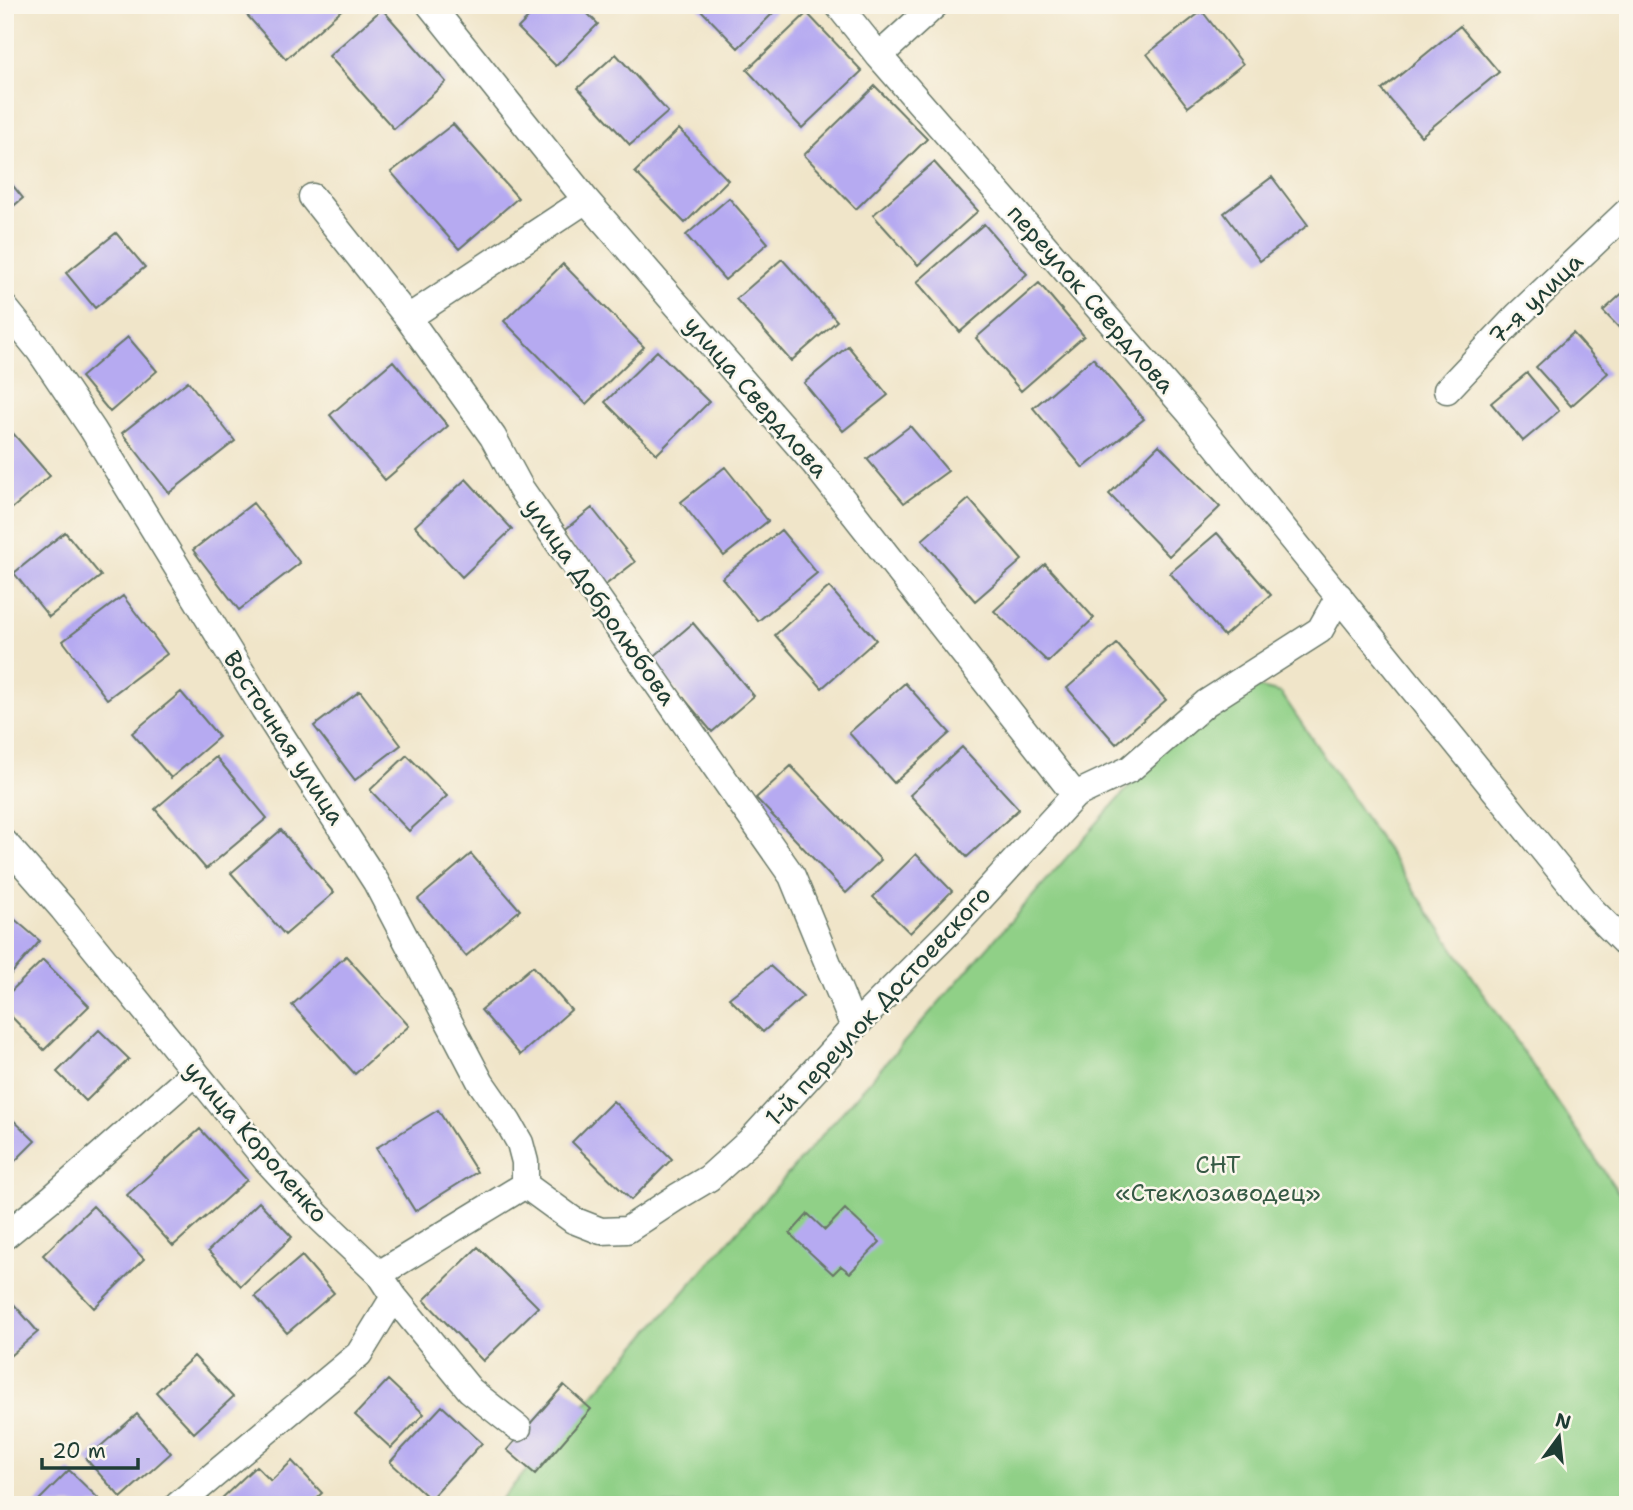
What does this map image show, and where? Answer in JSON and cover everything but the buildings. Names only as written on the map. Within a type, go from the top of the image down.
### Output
[{"type":"street","name":"улица Свердлова","points":[[430,5],[586,200],[814,463],[1075,795]]},
{"type":"street","name":"переулок Свердлова","points":[[838,5],[879,56],[1190,413],[1591,909],[1628,946]]},
{"type":"street","points":[[879,56],[935,5]]},
{"type":"street","name":"улица Добролюбова","points":[[312,197],[408,318],[493,437],[521,489],[792,876],[854,1027]]},
{"type":"street","points":[[408,318],[586,200]]},
{"type":"street","name":"7-я улица","points":[[1447,390],[1518,315],[1628,211]]},
{"type":"street","name":"Восточная улица","points":[[5,308],[39,350],[93,430],[264,709],[376,883],[481,1083],[509,1122],[520,1143],[525,1162],[525,1185]]},
{"type":"street","name":"1-й переулок Достоевского","points":[[525,1185],[573,1220],[601,1231],[627,1230],[709,1178],[751,1140],[854,1027],[954,927],[1075,795],[1130,769],[1206,703],[1320,630],[1339,596]]},
{"type":"street","name":"улица Короленко","points":[[5,844],[63,909],[267,1161],[320,1218],[379,1273],[394,1297],[470,1390],[518,1428]]},
{"type":"street","points":[[5,1236],[194,1073]]},
{"type":"street","points":[[379,1273],[525,1185]]},
{"type":"street","points":[[178,1505],[359,1354],[394,1297]]},
{"type":"green space","name":"СНТ «Стеклозаводец»","points":[[1224,679],[1281,693],[1622,1198],[1628,1232],[1628,1505],[496,1505]]}]
